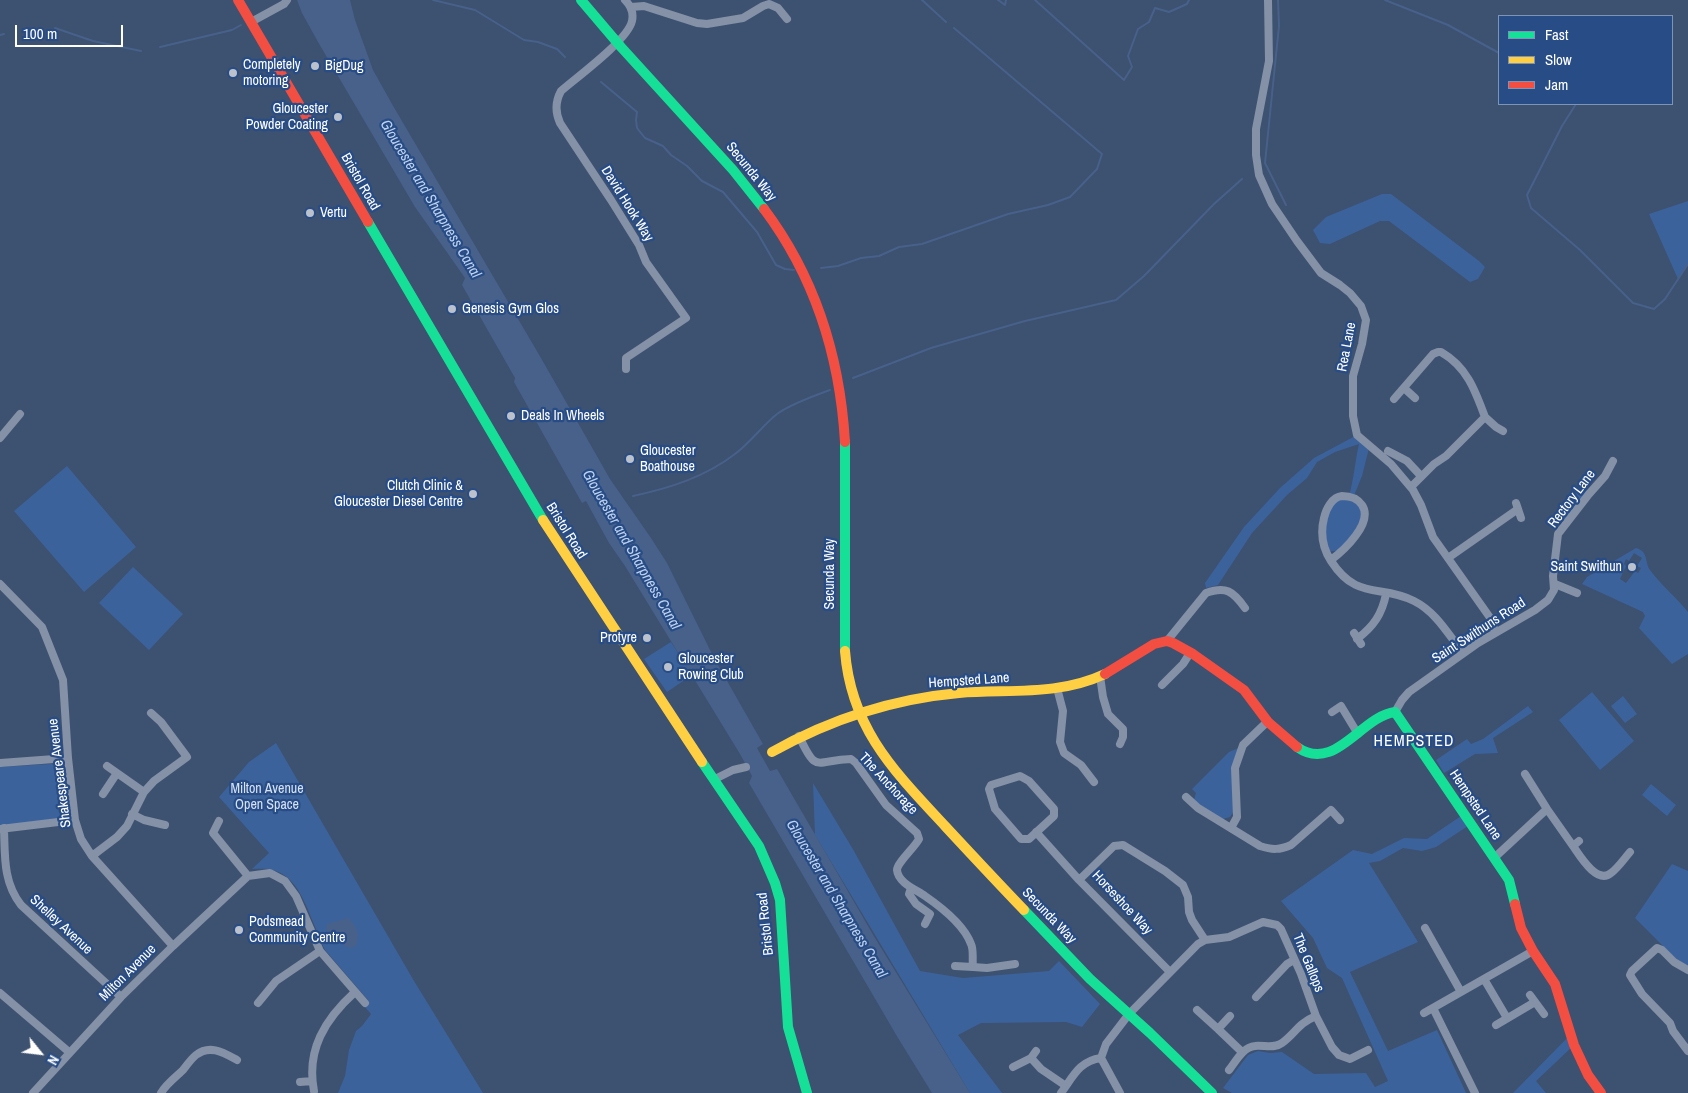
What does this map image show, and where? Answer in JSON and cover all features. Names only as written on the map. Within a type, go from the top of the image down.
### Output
[{"type":"street","name":"Bristol Road","points":[[238,0],[542,519],[759,846],[780,900],[788,1027],[807,1093]]},
{"type":"street","points":[[251,22],[284,4],[287,0]]},
{"type":"street","name":"Secunda Way","points":[[581,0],[616,43],[749,189],[793,252],[819,312],[837,374],[844,427],[846,482],[843,569],[844,639],[849,679],[858,712],[869,734],[900,777],[1004,890],[1111,999],[1212,1093]]},
{"type":"street","points":[[616,43],[632,23],[633,13],[625,0]]},
{"type":"street","name":"Rea Lane","points":[[1268,0],[1269,61],[1256,129],[1256,155],[1259,175],[1272,204],[1321,273],[1345,289],[1361,306],[1366,320],[1362,344],[1353,376],[1354,416],[1357,434],[1391,464],[1411,487],[1421,505],[1434,537],[1491,619],[1495,632]]},
{"type":"street","points":[[631,7],[644,6],[697,23],[707,24],[744,18],[769,4],[778,8],[787,19]]},
{"type":"street","name":"David Hook Way","points":[[616,43],[561,91],[558,97],[556,112],[560,123],[612,200],[639,245],[646,262],[686,318],[626,358],[626,369]]},
{"type":"street","points":[[1394,399],[1433,354],[1441,352],[1461,366],[1477,394],[1485,417],[1503,431]]},
{"type":"street","points":[[1404,388],[1415,398]]},
{"type":"street","points":[[0,438],[20,414]]},
{"type":"street","points":[[1411,487],[1434,464],[1446,456],[1485,417]]},
{"type":"street","points":[[1388,451],[1406,461],[1422,476]]},
{"type":"street","name":"Rectory Lane","points":[[1555,584],[1553,576],[1558,534],[1605,476],[1613,461]]},
{"type":"street","points":[[1331,560],[1344,550],[1359,530],[1364,519],[1364,508],[1358,500],[1349,496],[1339,496],[1330,502],[1322,528],[1325,552],[1338,573],[1359,587],[1403,597],[1414,601],[1428,610],[1438,618],[1462,654]]},
{"type":"street","points":[[1448,558],[1517,506],[1521,518]]},
{"type":"street","name":"Shakespeare Avenue","points":[[0,584],[42,627],[63,680],[68,758],[76,820],[81,839],[92,856],[173,946]]},
{"type":"street","points":[[1555,584],[1576,592]]},
{"type":"street","name":"Saint Swithuns Road","points":[[1395,712],[1409,692],[1495,632],[1535,610],[1548,600],[1555,584]]},
{"type":"street","name":"Hempsted Lane","points":[[772,752],[798,736],[858,712],[937,695],[1057,688],[1077,684],[1100,676],[1152,645],[1167,640],[1206,593],[1216,589],[1230,591],[1245,608]]},
{"type":"street","points":[[1357,639],[1376,621],[1384,606],[1386,594]]},
{"type":"street","points":[[1167,640],[1190,653],[1252,697],[1268,721],[1291,744],[1311,754],[1330,752],[1383,715],[1395,712]]},
{"type":"street","points":[[1162,685],[1183,664],[1190,653]]},
{"type":"street","points":[[1100,676],[1103,698],[1108,714],[1123,729],[1123,737],[1120,744]]},
{"type":"street","points":[[1057,688],[1063,711],[1060,742],[1064,753],[1081,764],[1094,782]]},
{"type":"street","points":[[1332,712],[1341,706],[1358,734]]},
{"type":"street","name":"Hempsted Lane","points":[[1395,712],[1508,880],[1521,928],[1533,951],[1555,984],[1574,1045],[1588,1075],[1601,1093]]},
{"type":"street","points":[[92,856],[117,837],[127,826],[144,792],[164,773],[187,758],[152,713]]},
{"type":"street","points":[[1231,828],[1237,817],[1235,768],[1243,746],[1268,721]]},
{"type":"street","name":"The Anchorage","points":[[798,736],[813,761],[821,764],[851,759],[886,805],[917,833],[920,839],[898,865],[897,871],[911,888],[924,896],[963,929],[972,944],[973,967]]},
{"type":"street","points":[[0,763],[68,758]]},
{"type":"street","points":[[107,766],[144,792]]},
{"type":"street","points":[[715,779],[733,770],[746,767]]},
{"type":"street","points":[[1526,771],[1547,810],[1576,843],[1579,854],[1596,873],[1601,876],[1607,876],[1612,873],[1630,852]]},
{"type":"street","points":[[103,794],[117,773]]},
{"type":"street","points":[[1020,776],[1029,781],[1054,809],[1054,816],[1036,832],[1029,838],[1021,839],[995,809],[989,789],[991,785],[1020,776]]},
{"type":"street","points":[[1187,797],[1198,808],[1260,846],[1278,849],[1291,845],[1331,810]]},
{"type":"street","points":[[1325,802],[1340,820]]},
{"type":"street","points":[[1494,858],[1547,810]]},
{"type":"street","points":[[132,814],[144,820],[165,825]]},
{"type":"street","points":[[2,828],[76,820]]},
{"type":"street","points":[[219,821],[213,833],[248,876],[270,874],[285,881],[296,896],[320,951],[365,1003]]},
{"type":"street","name":"Shelley Avenue","points":[[2,828],[5,867],[8,882],[15,897],[21,905],[121,997]]},
{"type":"street","points":[[1036,832],[1079,880]]},
{"type":"street","name":"Horseshoe Way","points":[[1170,972],[1079,880],[1114,846],[1123,845],[1165,871],[1183,885],[1188,896],[1189,912],[1192,920],[1206,940]]},
{"type":"street","name":"Milton Avenue","points":[[33,1093],[121,997],[248,876]]},
{"type":"street","points":[[911,888],[909,894],[916,904],[930,914],[925,924]]},
{"type":"street","name":"The Gallops","points":[[1206,940],[1229,938],[1263,922],[1281,929],[1301,974],[1316,1016],[1332,1047],[1339,1055],[1350,1059]]},
{"type":"street","points":[[1425,928],[1461,992]]},
{"type":"street","points":[[1100,1058],[1106,1044],[1129,1014],[1198,944],[1206,940]]},
{"type":"street","points":[[1688,970],[1674,962],[1662,950],[1657,948],[1630,975],[1642,994],[1670,1023],[1673,1031],[1688,1051]]},
{"type":"street","points":[[258,1003],[276,981],[320,951]]},
{"type":"street","points":[[1424,1013],[1533,951]]},
{"type":"street","points":[[1256,997],[1266,992],[1287,964],[1294,960]]},
{"type":"street","points":[[955,966],[987,968],[1015,964]]},
{"type":"street","points":[[1484,979],[1507,1018]]},
{"type":"street","points":[[314,1091],[310,1071],[312,1057],[330,1018],[341,1004],[355,992]]},
{"type":"street","points":[[0,993],[69,1052]]},
{"type":"street","points":[[1496,1025],[1533,999],[1544,1014]]},
{"type":"street","points":[[1433,1008],[1476,1093]]},
{"type":"street","points":[[1197,1010],[1242,1052]]},
{"type":"street","points":[[1218,1029],[1230,1016]]},
{"type":"street","points":[[1229,1070],[1242,1052],[1253,1046],[1270,1047],[1281,1044],[1302,1023],[1316,1016]]},
{"type":"street","points":[[211,1049],[212,1040]]},
{"type":"street","points":[[161,1093],[167,1084],[182,1071],[195,1055],[204,1051],[211,1049],[219,1051],[237,1060]]},
{"type":"street","points":[[1349,1069],[1350,1059],[1368,1050]]},
{"type":"street","points":[[1013,1067],[1031,1058],[1036,1051]]},
{"type":"street","points":[[1031,1058],[1040,1069],[1064,1090],[1082,1064],[1091,1059],[1100,1058]]},
{"type":"street","points":[[1100,1058],[1120,1093]]},
{"type":"street","points":[[300,1082],[312,1081]]},
{"type":"green space","points":[[1382,194],[1391,194],[1479,261],[1485,267],[1478,279],[1470,282],[1389,221],[1380,221],[1330,244],[1320,243],[1313,230],[1326,217]]},
{"type":"green space","points":[[1688,201],[1688,264],[1678,279],[1649,214]]},
{"type":"green space","points":[[1357,435],[1369,448],[1362,476],[1353,498],[1358,500],[1364,519],[1344,550],[1325,552],[1322,540],[1330,502],[1349,496],[1359,444],[1335,452],[1317,462],[1307,478],[1287,495],[1252,533],[1218,585],[1206,588],[1205,583],[1244,527],[1280,488],[1314,458]]},
{"type":"green space","points":[[67,466],[136,547],[84,592],[14,511]]},
{"type":"green space","points":[[1582,488],[1588,493],[1564,523],[1564,512],[1568,503]]},
{"type":"green space","points":[[1636,548],[1643,552],[1650,570],[1688,612],[1688,654],[1672,664],[1639,628],[1645,616],[1643,612],[1582,584],[1587,577]],"holes":[[[1634,553],[1642,558],[1637,566],[1641,568],[1638,573],[1635,571],[1626,583],[1620,579],[1626,566],[1624,564],[1626,559],[1629,561]]]},
{"type":"green space","points":[[133,567],[183,614],[149,650],[99,603]]},
{"type":"green space","name":"Gloucester Rowing Club","points":[[671,642],[692,675],[667,692],[644,659]]},
{"type":"green space","points":[[1592,692],[1634,741],[1600,770],[1559,720]]},
{"type":"green space","points":[[1623,696],[1637,714],[1625,723],[1611,706]]},
{"type":"green space","points":[[1528,706],[1533,712],[1493,738],[1498,753],[1475,754],[1444,773],[1436,760],[1467,739],[1471,744],[1483,739]]},
{"type":"green space","name":"Milton Avenue Open Space","points":[[276,743],[414,981],[483,1093],[338,1093],[345,1076],[349,1050],[356,1031],[371,1014],[364,1006],[368,1000],[325,950],[305,904],[291,881],[273,870],[252,869],[269,853],[219,797],[249,762]]},
{"type":"green space","points":[[1241,747],[1234,811],[1230,817],[1223,819],[1199,806],[1194,800],[1196,793],[1192,789],[1229,752]]},
{"type":"green space","points":[[51,764],[62,772],[67,785],[67,801],[63,815],[59,819],[0,826],[0,767]]},
{"type":"green space","points":[[813,783],[854,851],[920,971],[963,978],[1049,971],[1059,961],[1100,1004],[1082,1027],[1066,1022],[981,1023],[958,1035],[1002,1093],[970,1093],[815,835]]},
{"type":"green space","points":[[1651,784],[1676,805],[1667,816],[1642,795]]},
{"type":"green space","points":[[1464,814],[1471,824],[1436,847],[1422,851],[1403,848],[1380,861],[1369,863],[1418,942],[1350,972],[1388,1051],[1437,1030],[1466,1093],[1232,1093],[1223,1088],[1248,1055],[1258,1051],[1282,1052],[1314,1074],[1366,1073],[1375,1087],[1388,1081],[1342,978],[1327,968],[1313,938],[1281,901],[1353,850],[1372,854],[1404,838],[1427,839]]},
{"type":"green space","points":[[1672,864],[1688,871],[1688,966],[1675,958],[1635,918]]},
{"type":"green space","points":[[1571,1034],[1574,1045],[1536,1081],[1546,1093],[1513,1093]]},
{"type":"water","name":"Gloucester and Sharpness Canal","points":[[297,0],[350,0],[373,70],[610,479],[667,563],[714,658],[763,744],[757,748],[770,771],[777,769],[875,938],[970,1093],[932,1093],[898,1038],[749,783],[752,776],[740,754],[609,543],[586,501],[582,503],[514,382],[515,378],[462,285],[465,278],[415,207],[318,42]]},
{"type":"water","points":[[348,918],[356,927],[358,934],[356,946],[350,948],[337,942],[326,929],[327,924]]},
{"type":"waterway","points":[[433,0],[475,10],[524,40],[538,42],[557,49],[565,57]]},
{"type":"waterway","points":[[922,0],[946,22]]},
{"type":"waterway","points":[[998,0],[1005,5],[1006,0]]},
{"type":"waterway","points":[[1035,0],[1124,80],[1132,67],[1128,56],[1138,29],[1149,22],[1155,8],[1169,12],[1187,4],[1189,0]]},
{"type":"waterway","points":[[1278,0],[1279,26],[1265,163],[1286,205]]},
{"type":"waterway","points":[[1385,0],[1448,25],[1498,52]]},
{"type":"waterway","points":[[160,47],[232,30],[241,25]]},
{"type":"waterway","points":[[55,28],[93,41],[141,51]]},
{"type":"waterway","points":[[821,268],[838,266],[861,258],[879,256],[899,247],[922,244],[1008,214],[1048,205],[1070,197],[1097,169],[1102,154],[954,28]]},
{"type":"waterway","points":[[0,35],[4,34]]},
{"type":"waterway","points":[[601,82],[637,112],[637,128],[645,138],[663,146],[702,181],[723,192],[757,232],[776,265],[794,270]]},
{"type":"waterway","points":[[1575,105],[1562,126],[1527,195],[1531,208],[1580,250],[1633,303],[1654,309],[1665,299],[1688,264]]},
{"type":"waterway","points":[[853,378],[931,348],[1025,321],[1116,300],[1144,276],[1214,204],[1242,179]]},
{"type":"waterway","points":[[633,496],[687,481],[712,469],[741,449],[777,414],[795,404],[830,390]]},
{"type":"traffic: fast","points":[[581,0],[621,47],[733,170],[764,209]]},
{"type":"traffic: fast","points":[[368,222],[543,520]]},
{"type":"traffic: fast","points":[[845,442],[845,651]]},
{"type":"traffic: fast","points":[[1297,747],[1311,753],[1324,753],[1336,749],[1371,723],[1395,712],[1509,880],[1515,904]]},
{"type":"traffic: fast","points":[[702,762],[759,846],[775,883],[780,900],[788,1027],[807,1093]]},
{"type":"traffic: fast","points":[[1024,910],[1090,979],[1150,1033],[1212,1093]]},
{"type":"traffic: slow","points":[[543,520],[702,762]]},
{"type":"traffic: slow","points":[[845,651],[849,679],[856,704],[878,748],[909,787],[1024,910]]},
{"type":"traffic: slow","points":[[772,752],[839,720],[910,700],[959,693],[1052,689],[1070,686],[1105,674]]},
{"type":"traffic: jam","points":[[238,0],[368,222]]},
{"type":"traffic: jam","points":[[764,209],[782,235],[797,262],[811,290],[822,319],[831,349],[837,380],[845,442]]},
{"type":"traffic: jam","points":[[1105,674],[1154,644],[1167,641],[1173,643],[1193,654],[1244,690],[1268,722],[1297,747]]},
{"type":"traffic: jam","points":[[1515,904],[1521,928],[1533,951],[1555,984],[1574,1045],[1588,1075],[1601,1093]]},
{"type":"place","name":"BigDug","points":[[315,66]]},
{"type":"place","name":"Completely motoring","points":[[233,73]]},
{"type":"place","name":"Gloucester Powder Coating","points":[[338,117]]},
{"type":"place","name":"Vertu","points":[[310,213]]},
{"type":"place","name":"Genesis Gym Glos","points":[[452,309]]},
{"type":"place","name":"Deals In Wheels","points":[[511,416]]},
{"type":"place","name":"Gloucester Boathouse","points":[[630,459]]},
{"type":"place","name":"Clutch Clinic & Gloucester Diesel Centre","points":[[473,494]]},
{"type":"place","name":"Saint Swithun","points":[[1632,567]]},
{"type":"place","name":"Protyre","points":[[647,638]]},
{"type":"place","name":"Gloucester Rowing Club","points":[[668,667]]},
{"type":"place","name":"Podsmead Community Centre","points":[[239,930]]},
{"type":"district","name":"HEMPSTED","points":[[1414,742]]}]
